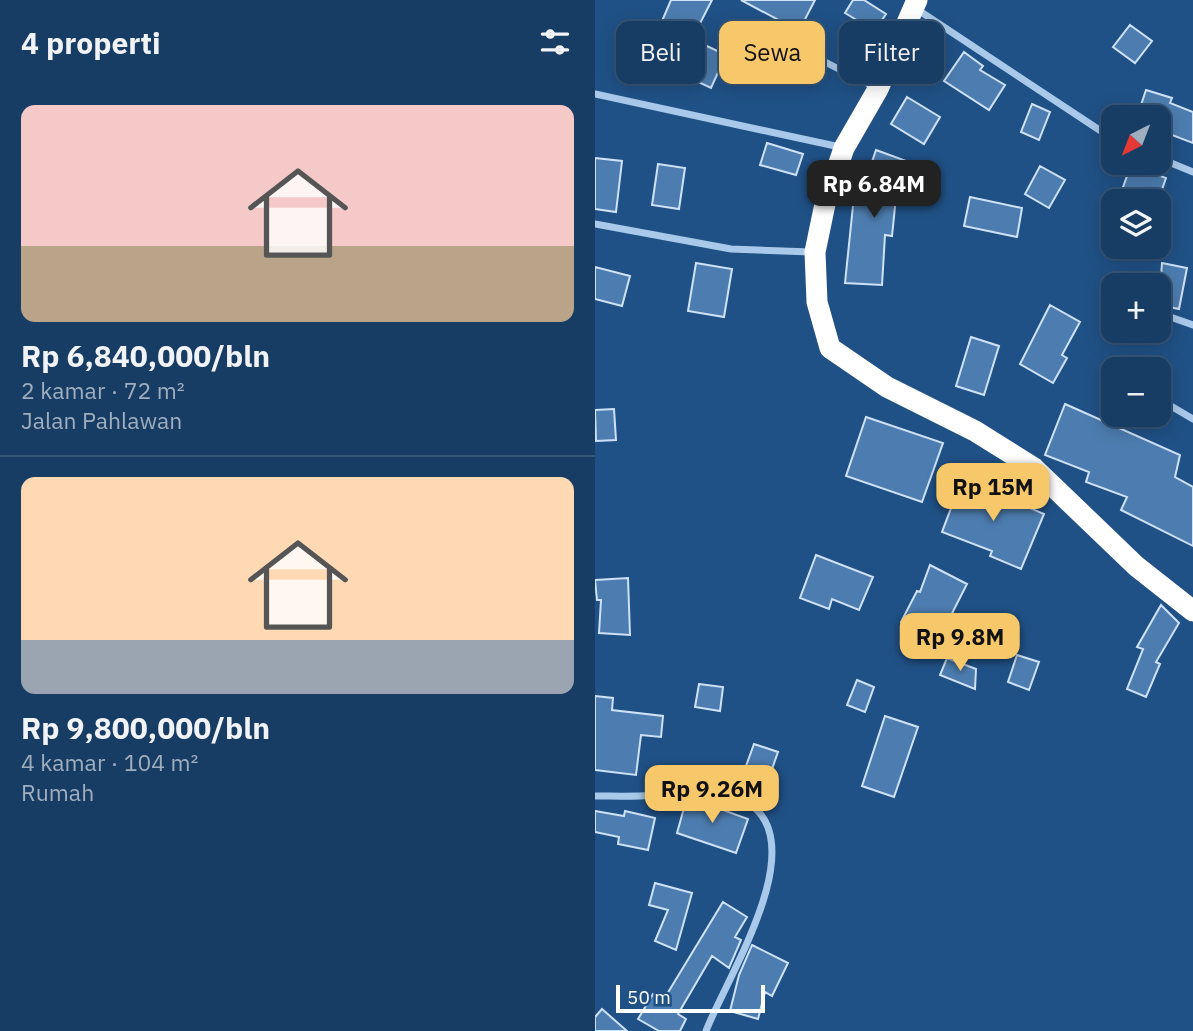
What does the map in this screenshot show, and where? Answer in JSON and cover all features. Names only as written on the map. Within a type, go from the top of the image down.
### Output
[{"type":"highway","points":[[916,4],[879,89],[844,148],[829,188],[815,252],[817,302],[823,329],[836,354],[887,387],[975,431],[1034,468],[1128,559],[1193,611]]},
{"type":"street","points":[[916,4],[1101,131]]},
{"type":"street","points":[[825,62],[879,89]]},
{"type":"street","points":[[595,94],[844,148]]},
{"type":"street","points":[[1171,163],[1193,172]]},
{"type":"street","points":[[595,224],[731,249],[815,252]]},
{"type":"street","points":[[1171,317],[1193,325]]},
{"type":"street","points":[[1171,406],[1193,419]]},
{"type":"street","points":[[595,796],[654,795],[676,788],[698,787],[744,802],[755,809],[764,821],[770,837],[771,862],[765,898],[706,1031]]},
{"type":"building","points":[[671,0],[712,0],[701,21],[662,21]]},
{"type":"building","points":[[741,0],[815,0],[804,21],[780,21]]},
{"type":"building","points":[[853,0],[864,0],[886,14],[881,21],[858,21],[845,13]]},
{"type":"building","points":[[1130,25],[1152,41],[1135,63],[1113,47]]},
{"type":"building","points":[[705,45],[719,52],[719,70],[711,88],[703,84],[705,84]]},
{"type":"building","points":[[964,52],[983,66],[980,70],[1005,85],[989,110],[944,81]]},
{"type":"building","points":[[1146,90],[1172,98],[1170,103],[1193,112],[1193,143],[1171,135],[1171,105],[1141,105]]},
{"type":"building","points":[[907,97],[940,117],[924,144],[891,124]]},
{"type":"building","points":[[1032,104],[1050,112],[1039,140],[1021,132]]},
{"type":"building","points":[[767,143],[803,154],[796,175],[760,165]]},
{"type":"building","points":[[876,150],[909,162],[896,197],[892,236],[885,235],[882,285],[845,283],[854,196],[860,197]]},
{"type":"building","points":[[595,158],[622,161],[616,212],[595,209]]},
{"type":"building","points":[[658,164],[685,168],[679,209],[652,205]]},
{"type":"building","points":[[1040,166],[1065,180],[1049,208],[1025,194]]},
{"type":"building","points":[[1127,175],[1158,175],[1166,178],[1162,189],[1122,189]]},
{"type":"building","points":[[970,197],[1022,208],[1017,237],[964,226]]},
{"type":"building","points":[[696,263],[732,269],[724,317],[688,311]]},
{"type":"building","points":[[1162,263],[1187,268],[1179,309],[1171,307],[1171,273],[1161,273]]},
{"type":"building","points":[[595,267],[630,276],[622,306],[595,299]]},
{"type":"building","points":[[1050,305],[1080,322],[1062,355],[1067,358],[1053,383],[1020,364]]},
{"type":"building","points":[[971,337],[999,346],[984,395],[956,386]]},
{"type":"building","points":[[1065,404],[1101,420],[1101,427],[1117,427],[1180,455],[1175,477],[1193,487],[1193,546],[1121,510],[1127,497],[1086,482],[1089,472],[1045,455]]},
{"type":"building","points":[[614,409],[616,440],[596,441],[595,410]]},
{"type":"building","points":[[866,417],[943,443],[922,502],[846,476]]},
{"type":"building","points":[[962,479],[1044,514],[1021,569],[990,556],[992,551],[942,532]]},
{"type":"building","points":[[816,555],[873,577],[859,610],[832,599],[829,609],[800,598]]},
{"type":"building","points":[[930,565],[967,584],[938,641],[901,622],[917,591],[920,592]]},
{"type":"building","points":[[628,578],[630,635],[599,633],[601,600],[597,600],[595,580]]},
{"type":"building","points":[[1161,605],[1179,623],[1156,662],[1160,664],[1146,697],[1127,689],[1143,649],[1137,647]]},
{"type":"building","points":[[1017,655],[1039,662],[1029,690],[1008,682]]},
{"type":"building","points":[[947,658],[976,669],[975,689],[940,675]]},
{"type":"building","points":[[857,680],[874,687],[865,712],[847,705]]},
{"type":"building","points":[[699,684],[723,687],[720,711],[695,707]]},
{"type":"building","points":[[595,696],[613,698],[612,710],[663,716],[661,737],[641,735],[636,775],[595,770]]},
{"type":"building","points":[[885,716],[918,727],[894,797],[862,786]]},
{"type":"building","points":[[754,744],[778,752],[766,786],[742,777]]},
{"type":"building","points":[[687,797],[748,819],[736,853],[677,833]]},
{"type":"building","points":[[595,811],[624,816],[625,811],[655,818],[648,850],[618,844],[619,837],[595,832]]},
{"type":"building","points":[[655,883],[692,893],[676,950],[655,941],[668,910],[649,905]]},
{"type":"building","points":[[723,902],[747,917],[735,937],[741,940],[729,968],[712,956],[678,1014],[686,1019],[680,1031],[659,1031],[638,1019],[653,994],[664,999]]},
{"type":"building","points":[[752,945],[788,963],[772,996],[765,992],[758,1019],[730,1011],[739,975]]},
{"type":"building","points":[[602,1009],[627,1031],[595,1031],[595,1017]]}]
